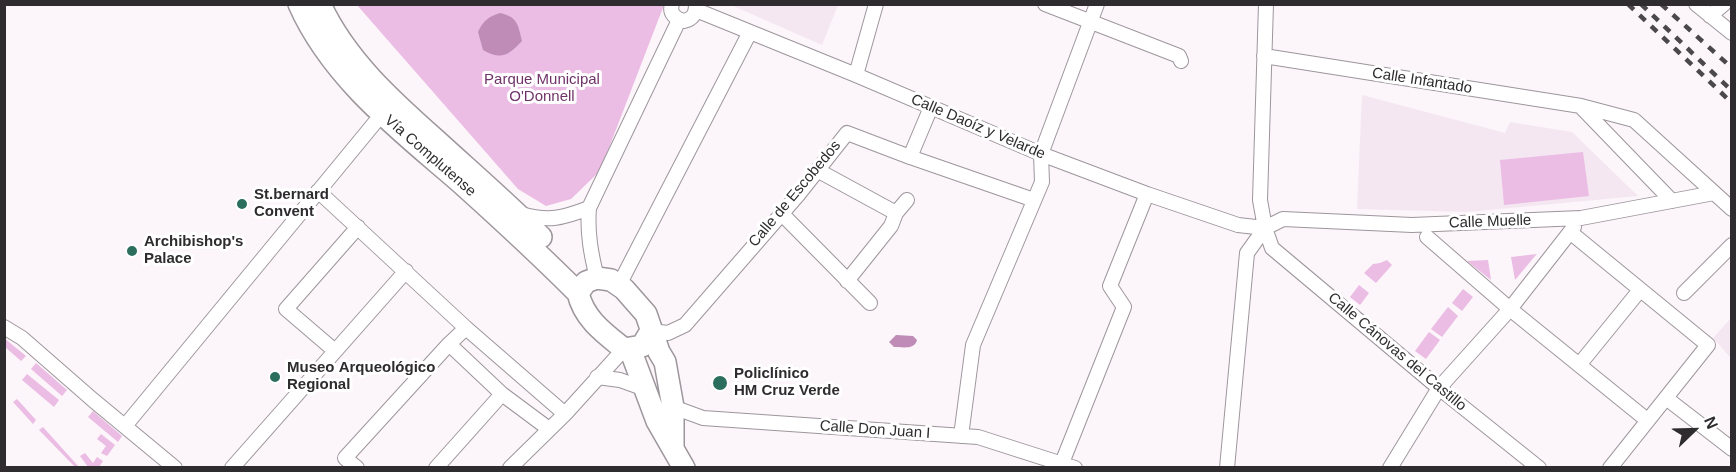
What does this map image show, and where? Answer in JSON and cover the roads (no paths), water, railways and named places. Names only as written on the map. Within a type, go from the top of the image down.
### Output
[{"type":"main road","name":"Vía Complutense","points":[[299,4],[306,21],[338,67],[382,114],[520,236],[587,285]]},
{"type":"main road","name":"Vía Complutense","points":[[320,4],[353,56],[392,101],[517,213],[587,285]]},
{"type":"main road","points":[[673,446],[673,407],[665,362],[646,314],[619,285],[611,280],[587,285],[581,307],[590,319],[627,349],[657,421],[684,468]]},
{"type":"main road","points":[[627,349],[642,346],[651,330]]},
{"type":"street","points":[[672,4],[672,13],[679,20],[684,21],[692,18],[696,7]]},
{"type":"street","points":[[856,75],[876,4]]},
{"type":"street","points":[[1045,4],[1179,56],[1181,62]]},
{"type":"street","points":[[961,436],[973,345],[1042,182],[1041,154],[1097,4]]},
{"type":"street","name":"Calle Cánovas del Castillo","points":[[1266,4],[1260,200],[1265,228],[1272,248],[1534,466]]},
{"type":"street","points":[[1696,4],[1731,33]]},
{"type":"street","points":[[1710,16],[1724,4]]},
{"type":"street","name":"Calle Daoíz y Velarde","points":[[696,7],[750,32],[1041,154],[1238,225],[1265,228]]},
{"type":"street","points":[[587,285],[590,253],[589,208],[679,20]]},
{"type":"street","points":[[619,285],[750,32]]},
{"type":"street","name":"Calle Infantado","points":[[1264,56],[1581,106],[1634,120],[1714,193]]},
{"type":"street","points":[[1581,106],[1672,201]]},
{"type":"street","points":[[910,157],[931,107]]},
{"type":"street","points":[[125,426],[382,114]]},
{"type":"street","name":"Calle de Escobedos","points":[[651,330],[668,333],[685,325],[798,195],[848,133],[1034,200]]},
{"type":"street","points":[[817,170],[896,213]]},
{"type":"street","points":[[318,191],[466,328],[565,414]]},
{"type":"street","points":[[1714,193],[1731,210]]},
{"type":"street","name":"Calle Muelle","points":[[1265,228],[1283,219],[1412,225],[1581,218],[1714,193]]},
{"type":"street","points":[[1068,465],[1124,307],[1110,286],[1147,194]]},
{"type":"street","points":[[847,281],[891,226],[896,213],[907,200]]},
{"type":"street","points":[[517,213],[540,219],[558,219],[589,208]]},
{"type":"street","points":[[781,213],[870,303]]},
{"type":"street","points":[[1390,468],[1438,388],[1510,309],[1581,218]]},
{"type":"street","points":[[335,351],[286,309],[358,228]]},
{"type":"street","points":[[1227,468],[1247,254],[1265,228]]},
{"type":"street","points":[[1570,232],[1708,345],[1610,468]]},
{"type":"street","points":[[1427,237],[1510,309],[1647,420]]},
{"type":"street","points":[[1684,293],[1731,244]]},
{"type":"street","points":[[232,468],[406,271]]},
{"type":"street","points":[[1579,365],[1640,290]]},
{"type":"street","points":[[4,327],[22,338],[175,468]]},
{"type":"street","points":[[357,468],[345,458],[466,328]]},
{"type":"street","points":[[450,344],[502,394],[549,429]]},
{"type":"street","points":[[514,466],[565,414],[597,377],[627,349]]},
{"type":"street","points":[[597,377],[620,380],[645,389]]},
{"type":"street","points":[[436,468],[502,394]]},
{"type":"street","points":[[1666,398],[1731,449]]},
{"type":"street","name":"Calle Don Juan I","points":[[673,407],[703,418],[978,437],[1068,465]]},
{"type":"railway","points":[[1628,4],[1732,103]]},
{"type":"railway","points":[[1641,4],[1732,91]]},
{"type":"railway","points":[[1661,4],[1732,68]]},
{"type":"place","name":"St.bernard Convent","points":[[242,204]]},
{"type":"place","name":"Archibishop's Palace","points":[[132,251]]},
{"type":"place","name":"Museo Arqueológico Regional","points":[[275,377]]},
{"type":"place","name":"Policlínico HM Cruz Verde","points":[[720,383]]},
{"type":"park label","name":"Parque Municipal O'Donnell","points":[[542,88]]}]
